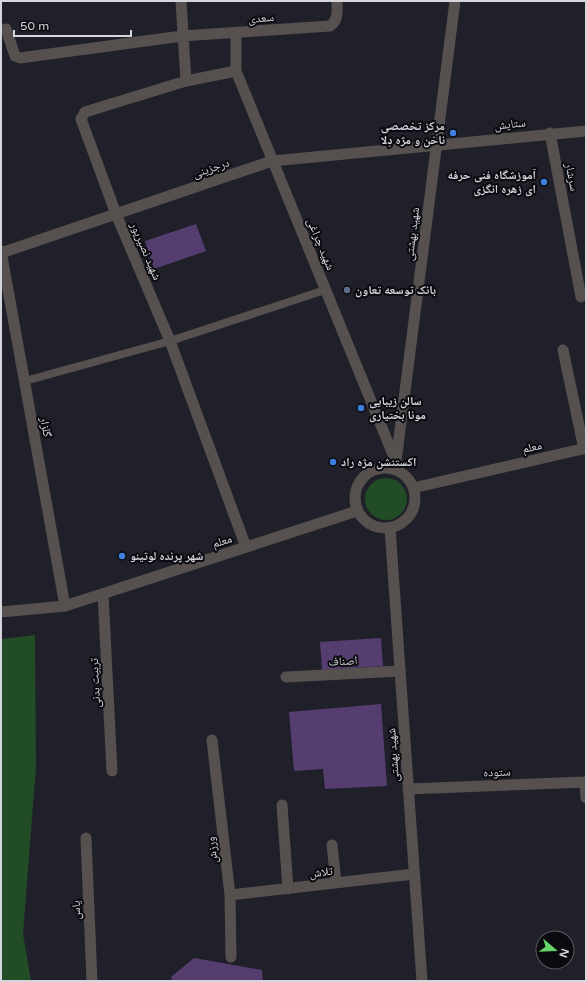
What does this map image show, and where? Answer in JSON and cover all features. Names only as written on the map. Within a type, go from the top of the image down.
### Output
[{"type":"street","points":[[181,1],[186,81]]},
{"type":"street","name":"سعدی","points":[[6,29],[15,56],[20,58],[182,36],[236,34],[330,26],[334,23],[337,16],[336,1]]},
{"type":"street","name":"شهید بهشتی","points":[[396,466],[455,1]]},
{"type":"street","name":"شهید چراغی","points":[[236,34],[236,71],[396,466]]},
{"type":"street","name":"شهید نصیرپور","points":[[236,71],[186,81],[85,112],[81,119],[116,214],[170,341],[246,547]]},
{"type":"street","name":"ستایش","points":[[437,144],[586,131]]},
{"type":"street","name":"سرشار","points":[[550,133],[581,297]]},
{"type":"street","name":"درجزینی","points":[[1,252],[272,161],[437,144]]},
{"type":"street","name":"گلزار","points":[[1,252],[6,302],[24,381],[65,606]]},
{"type":"street","points":[[563,350],[585,449]]},
{"type":"street","name":"معلم","points":[[413,488],[585,449]]},
{"type":"street","points":[[396,466],[409,480],[413,488],[415,496],[411,513],[398,525],[390,528],[380,528],[371,525],[363,519],[358,511],[355,501],[359,482],[366,474],[375,469],[396,466]]},
{"type":"street","name":"معلم","points":[[1,612],[65,606],[358,511]]},
{"type":"street","name":"شهید بهشتی","points":[[390,528],[422,981]]},
{"type":"street","name":"تربیت بدنی","points":[[103,594],[112,771]]},
{"type":"street","name":"اصناف","points":[[286,677],[400,671]]},
{"type":"street","name":"ورزش","points":[[212,740],[230,895],[231,957]]},
{"type":"street","points":[[585,782],[586,798]]},
{"type":"street","name":"ستوده","points":[[408,788],[585,782]]},
{"type":"street","points":[[282,805],[288,888]]},
{"type":"street","name":"یاس","points":[[86,838],[92,981]]},
{"type":"street","points":[[332,845],[336,883]]},
{"type":"street","name":"تلاش","points":[[230,895],[414,874]]},
{"type":"lane","points":[[24,381],[170,341],[325,290]]},
{"type":"green space","points":[[382,478],[390,478],[398,481],[404,487],[407,499],[404,511],[398,517],[390,520],[382,520],[374,517],[368,511],[365,503],[365,495],[368,487],[374,481]]},
{"type":"green space","points":[[35,635],[36,767],[23,934],[31,981],[1,981],[1,639]]},
{"type":"building","points":[[196,224],[206,251],[154,269],[145,241]]},
{"type":"building","points":[[381,638],[383,666],[322,670],[320,642]]},
{"type":"building","points":[[381,704],[387,786],[325,789],[323,769],[294,771],[289,712]]},
{"type":"building","points":[[194,958],[262,970],[263,981],[172,981],[171,977]]},
{"type":"place","name":"مرکز تخصصی ناخن و مژه دِلا","points":[[453,133]]},
{"type":"place","name":"آموزشگاه فنی حرفه ای زهره انگزی","points":[[544,182]]},
{"type":"place","name":"بانک توسعه تعاون","points":[[347,290]]},
{"type":"place","name":"سالن زیبایی مونا بختیاری","points":[[361,408]]},
{"type":"place","name":"اکستنشن مژه راد","points":[[333,462]]},
{"type":"place","name":"شهر پرنده لوتینو","points":[[122,556]]}]
